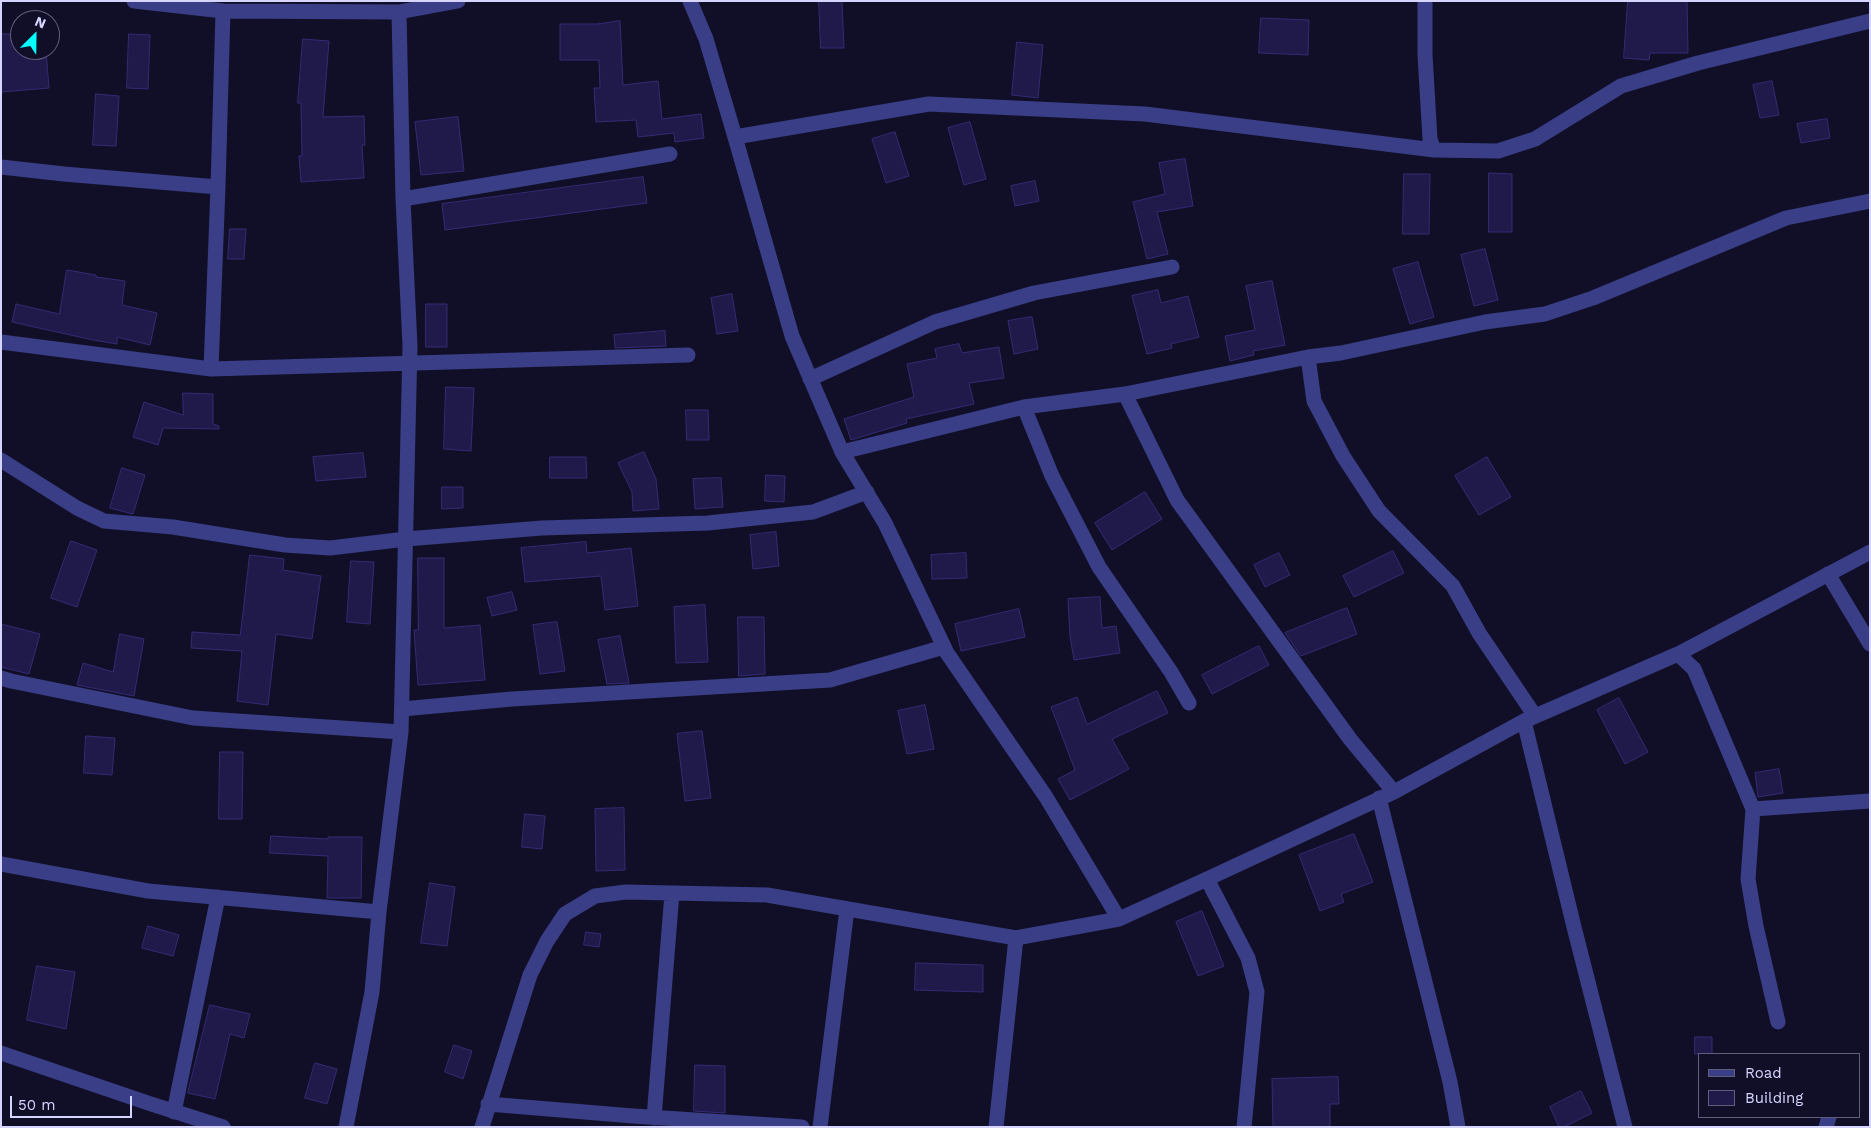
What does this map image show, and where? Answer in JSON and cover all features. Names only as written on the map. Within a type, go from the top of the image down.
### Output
[{"type":"street","points":[[134,1],[222,11],[255,6],[399,12],[458,1]]},
{"type":"street","points":[[690,1],[706,39],[792,336],[842,452],[885,523],[944,647],[999,731],[1046,797],[1119,919]]},
{"type":"street","points":[[1425,1],[1425,55],[1430,139],[1434,150]]},
{"type":"street","points":[[210,370],[218,187],[222,11]]},
{"type":"street","points":[[346,1127],[372,992],[379,912],[401,732],[410,365],[403,200],[399,12]]},
{"type":"street","points":[[735,137],[929,104],[1145,114],[1434,150],[1498,151],[1535,139],[1621,86],[1698,63],[1870,22]]},
{"type":"street","points":[[403,200],[670,154]]},
{"type":"street","points":[[1,167],[218,187]]},
{"type":"street","points":[[842,452],[1024,407],[1126,394],[1308,357],[1342,353],[1485,322],[1545,314],[1593,298],[1786,218],[1870,201]]},
{"type":"street","points":[[810,379],[935,322],[1034,293],[1172,267]]},
{"type":"street","points":[[1,342],[210,370],[688,355]]},
{"type":"street","points":[[1308,357],[1314,401],[1343,456],[1378,511],[1453,586],[1530,719],[1574,927],[1625,1127]]},
{"type":"street","points":[[1126,394],[1177,500],[1350,739],[1394,792]]},
{"type":"street","points":[[1024,407],[1052,476],[1099,566],[1190,703]]},
{"type":"street","points":[[1,460],[77,508],[104,521],[173,527],[294,546],[330,548],[406,539],[542,528],[708,523],[813,512],[867,492]]},
{"type":"street","points":[[482,1127],[530,975],[547,941],[564,914],[595,896],[626,892],[767,895],[1016,938],[1119,919],[1394,792],[1530,719],[1678,654],[1870,552]]},
{"type":"street","points":[[1828,574],[1870,644]]},
{"type":"street","points":[[402,709],[512,699],[830,680],[944,647]]},
{"type":"street","points":[[1678,654],[1694,669],[1753,809],[1748,879],[1756,926],[1778,1022]]},
{"type":"street","points":[[1,678],[193,718],[401,732]]},
{"type":"street","points":[[1379,798],[1450,1082],[1458,1127]]},
{"type":"street","points":[[1753,809],[1870,801]]},
{"type":"street","points":[[1,864],[148,891],[379,912]]},
{"type":"street","points":[[1207,879],[1248,958],[1257,992],[1244,1127]]},
{"type":"street","points":[[654,1118],[672,894]]},
{"type":"street","points":[[174,1112],[218,897]]},
{"type":"street","points":[[820,1127],[847,909]]},
{"type":"street","points":[[996,1127],[1016,938]]},
{"type":"street","points":[[1,1053],[223,1127]]},
{"type":"street","points":[[488,1104],[654,1118],[802,1127]]},
{"type":"building","points":[[819,1],[842,1],[844,48],[821,48]]},
{"type":"building","points":[[1628,1],[1687,1],[1688,53],[1650,53],[1649,60],[1624,58]]},
{"type":"building","points":[[1261,18],[1309,20],[1308,55],[1259,53]]},
{"type":"building","points":[[620,21],[623,85],[658,81],[662,119],[701,114],[704,138],[675,142],[674,133],[638,137],[636,120],[596,122],[594,88],[600,88],[599,60],[560,60],[560,24],[597,24]]},
{"type":"building","points":[[1,34],[10,34],[10,60],[47,60],[49,88],[1,92]]},
{"type":"building","points":[[129,34],[150,35],[148,89],[127,88]]},
{"type":"building","points":[[303,39],[329,41],[323,117],[364,116],[365,145],[362,145],[364,178],[301,182],[299,156],[302,156],[301,103],[298,103]]},
{"type":"building","points":[[1017,42],[1043,45],[1038,98],[1012,95]]},
{"type":"building","points":[[1772,81],[1779,115],[1760,118],[1753,85]]},
{"type":"building","points":[[96,94],[119,96],[116,146],[93,145]]},
{"type":"building","points":[[458,117],[464,171],[421,175],[415,122]]},
{"type":"building","points":[[1827,119],[1830,138],[1801,143],[1797,124]]},
{"type":"building","points":[[970,122],[986,179],[964,185],[948,128]]},
{"type":"building","points":[[895,132],[909,176],[886,183],[872,139]]},
{"type":"building","points":[[1185,159],[1193,206],[1157,212],[1168,254],[1147,259],[1133,202],[1165,194],[1159,163]]},
{"type":"building","points":[[1489,173],[1512,174],[1512,232],[1489,232]]},
{"type":"building","points":[[1404,174],[1430,174],[1429,234],[1403,234]]},
{"type":"building","points":[[643,177],[647,203],[445,230],[442,204]]},
{"type":"building","points":[[1035,181],[1039,201],[1015,206],[1011,186]]},
{"type":"building","points":[[230,229],[246,229],[244,259],[228,259]]},
{"type":"building","points":[[1485,249],[1498,300],[1474,306],[1461,255]]},
{"type":"building","points":[[1418,262],[1434,317],[1410,324],[1393,269]]},
{"type":"building","points":[[67,270],[125,281],[122,305],[157,313],[150,345],[117,337],[117,344],[93,340],[12,322],[16,304],[59,314]]},
{"type":"building","points":[[1272,281],[1285,345],[1253,351],[1254,355],[1230,361],[1225,336],[1255,330],[1246,286]]},
{"type":"building","points":[[1158,290],[1161,303],[1188,296],[1199,337],[1171,344],[1172,348],[1147,354],[1132,296]]},
{"type":"building","points":[[732,294],[738,331],[717,334],[711,298]]},
{"type":"building","points":[[426,304],[447,304],[447,347],[426,347]]},
{"type":"building","points":[[1032,317],[1038,349],[1014,354],[1008,321]]},
{"type":"building","points":[[665,331],[666,346],[615,348],[614,335]]},
{"type":"building","points":[[959,344],[962,353],[999,347],[1004,378],[969,383],[974,404],[906,419],[907,423],[851,440],[844,419],[914,397],[907,364],[937,358],[935,349]]},
{"type":"building","points":[[446,387],[474,388],[471,451],[444,449]]},
{"type":"building","points":[[183,393],[213,394],[213,424],[219,426],[219,429],[163,428],[158,445],[133,437],[144,402],[183,415]]},
{"type":"building","points":[[686,410],[708,410],[709,440],[687,440]]},
{"type":"building","points":[[644,452],[656,479],[659,509],[633,511],[632,492],[618,463]]},
{"type":"building","points":[[363,453],[366,477],[316,481],[313,457]]},
{"type":"building","points":[[550,457],[586,457],[587,478],[550,478]]},
{"type":"building","points":[[1487,457],[1511,497],[1479,515],[1455,476]]},
{"type":"building","points":[[122,468],[145,475],[133,514],[110,508]]},
{"type":"building","points":[[766,475],[785,476],[784,502],[765,501]]},
{"type":"building","points":[[721,478],[723,507],[695,509],[693,479]]},
{"type":"building","points":[[442,487],[463,487],[463,508],[442,509]]},
{"type":"building","points":[[1145,492],[1162,519],[1112,550],[1095,523]]},
{"type":"building","points":[[776,532],[779,566],[753,569],[750,535]]},
{"type":"building","points":[[71,541],[97,550],[77,607],[51,598]]},
{"type":"building","points":[[586,542],[587,553],[631,548],[638,606],[605,610],[601,576],[525,582],[521,548]]},
{"type":"building","points":[[1393,551],[1404,573],[1354,597],[1343,576]]},
{"type":"building","points":[[966,553],[967,578],[932,579],[931,555]]},
{"type":"building","points":[[1279,553],[1290,575],[1265,587],[1254,565]]},
{"type":"building","points":[[250,555],[284,559],[283,570],[321,576],[312,639],[276,634],[268,705],[237,701],[242,651],[191,648],[192,632],[240,635]]},
{"type":"building","points":[[418,558],[444,558],[444,628],[480,625],[485,680],[418,685],[414,630],[418,630]]},
{"type":"building","points":[[351,561],[374,562],[370,624],[347,622]]},
{"type":"building","points":[[512,592],[517,610],[492,616],[487,598]]},
{"type":"building","points":[[1100,597],[1102,628],[1116,626],[1120,653],[1074,660],[1070,636],[1068,599]]},
{"type":"building","points":[[705,605],[708,662],[676,663],[674,607]]},
{"type":"building","points":[[1347,608],[1357,634],[1301,656],[1285,633]]},
{"type":"building","points":[[1019,609],[1025,637],[961,651],[955,624]]},
{"type":"building","points":[[738,617],[764,617],[765,674],[739,676]]},
{"type":"building","points":[[557,622],[565,671],[540,674],[533,625]]},
{"type":"building","points":[[1,624],[40,634],[29,674],[1,667]]},
{"type":"building","points":[[120,634],[144,639],[134,696],[77,685],[83,663],[113,672]]},
{"type":"building","points":[[620,636],[629,683],[607,684],[598,640]]},
{"type":"building","points":[[1259,646],[1269,665],[1212,694],[1202,675]]},
{"type":"building","points":[[1157,691],[1168,713],[1112,739],[1129,769],[1070,800],[1058,779],[1075,770],[1051,707],[1077,697],[1087,724]]},
{"type":"building","points":[[1619,698],[1648,752],[1625,764],[1597,710]]},
{"type":"building","points":[[925,705],[934,749],[907,754],[898,711]]},
{"type":"building","points":[[702,731],[711,798],[685,801],[677,734]]},
{"type":"building","points":[[86,736],[115,738],[112,775],[84,773]]},
{"type":"building","points":[[220,752],[243,752],[242,819],[219,819]]},
{"type":"building","points":[[1779,769],[1783,793],[1758,797],[1755,773]]},
{"type":"building","points":[[624,808],[625,870],[596,871],[595,809]]},
{"type":"building","points":[[525,814],[545,816],[542,849],[522,847]]},
{"type":"building","points":[[1354,834],[1373,882],[1341,894],[1344,902],[1320,911],[1299,855]]},
{"type":"building","points":[[271,836],[328,839],[328,837],[362,837],[361,898],[327,898],[328,856],[270,853]]},
{"type":"building","points":[[430,883],[455,887],[447,946],[421,943]]},
{"type":"building","points":[[1202,911],[1224,966],[1198,976],[1176,922]]},
{"type":"building","points":[[148,926],[179,935],[173,956],[142,948]]},
{"type":"building","points":[[586,932],[601,934],[599,947],[584,945]]},
{"type":"building","points":[[916,963],[983,965],[983,992],[915,990]]},
{"type":"building","points":[[37,966],[75,972],[66,1029],[27,1020]]},
{"type":"building","points":[[210,1005],[250,1014],[244,1038],[230,1034],[215,1099],[188,1093]]},
{"type":"building","points":[[1695,1037],[1712,1037],[1712,1053],[1695,1054]]},
{"type":"building","points":[[454,1045],[472,1051],[463,1079],[445,1072]]},
{"type":"building","points":[[315,1063],[337,1069],[327,1104],[305,1098]]},
{"type":"building","points":[[695,1065],[725,1066],[725,1113],[694,1111]]},
{"type":"building","points":[[1338,1077],[1339,1104],[1330,1104],[1330,1127],[1273,1127],[1272,1079]]},
{"type":"building","points":[[1581,1091],[1592,1113],[1564,1127],[1559,1127],[1550,1107]]}]
